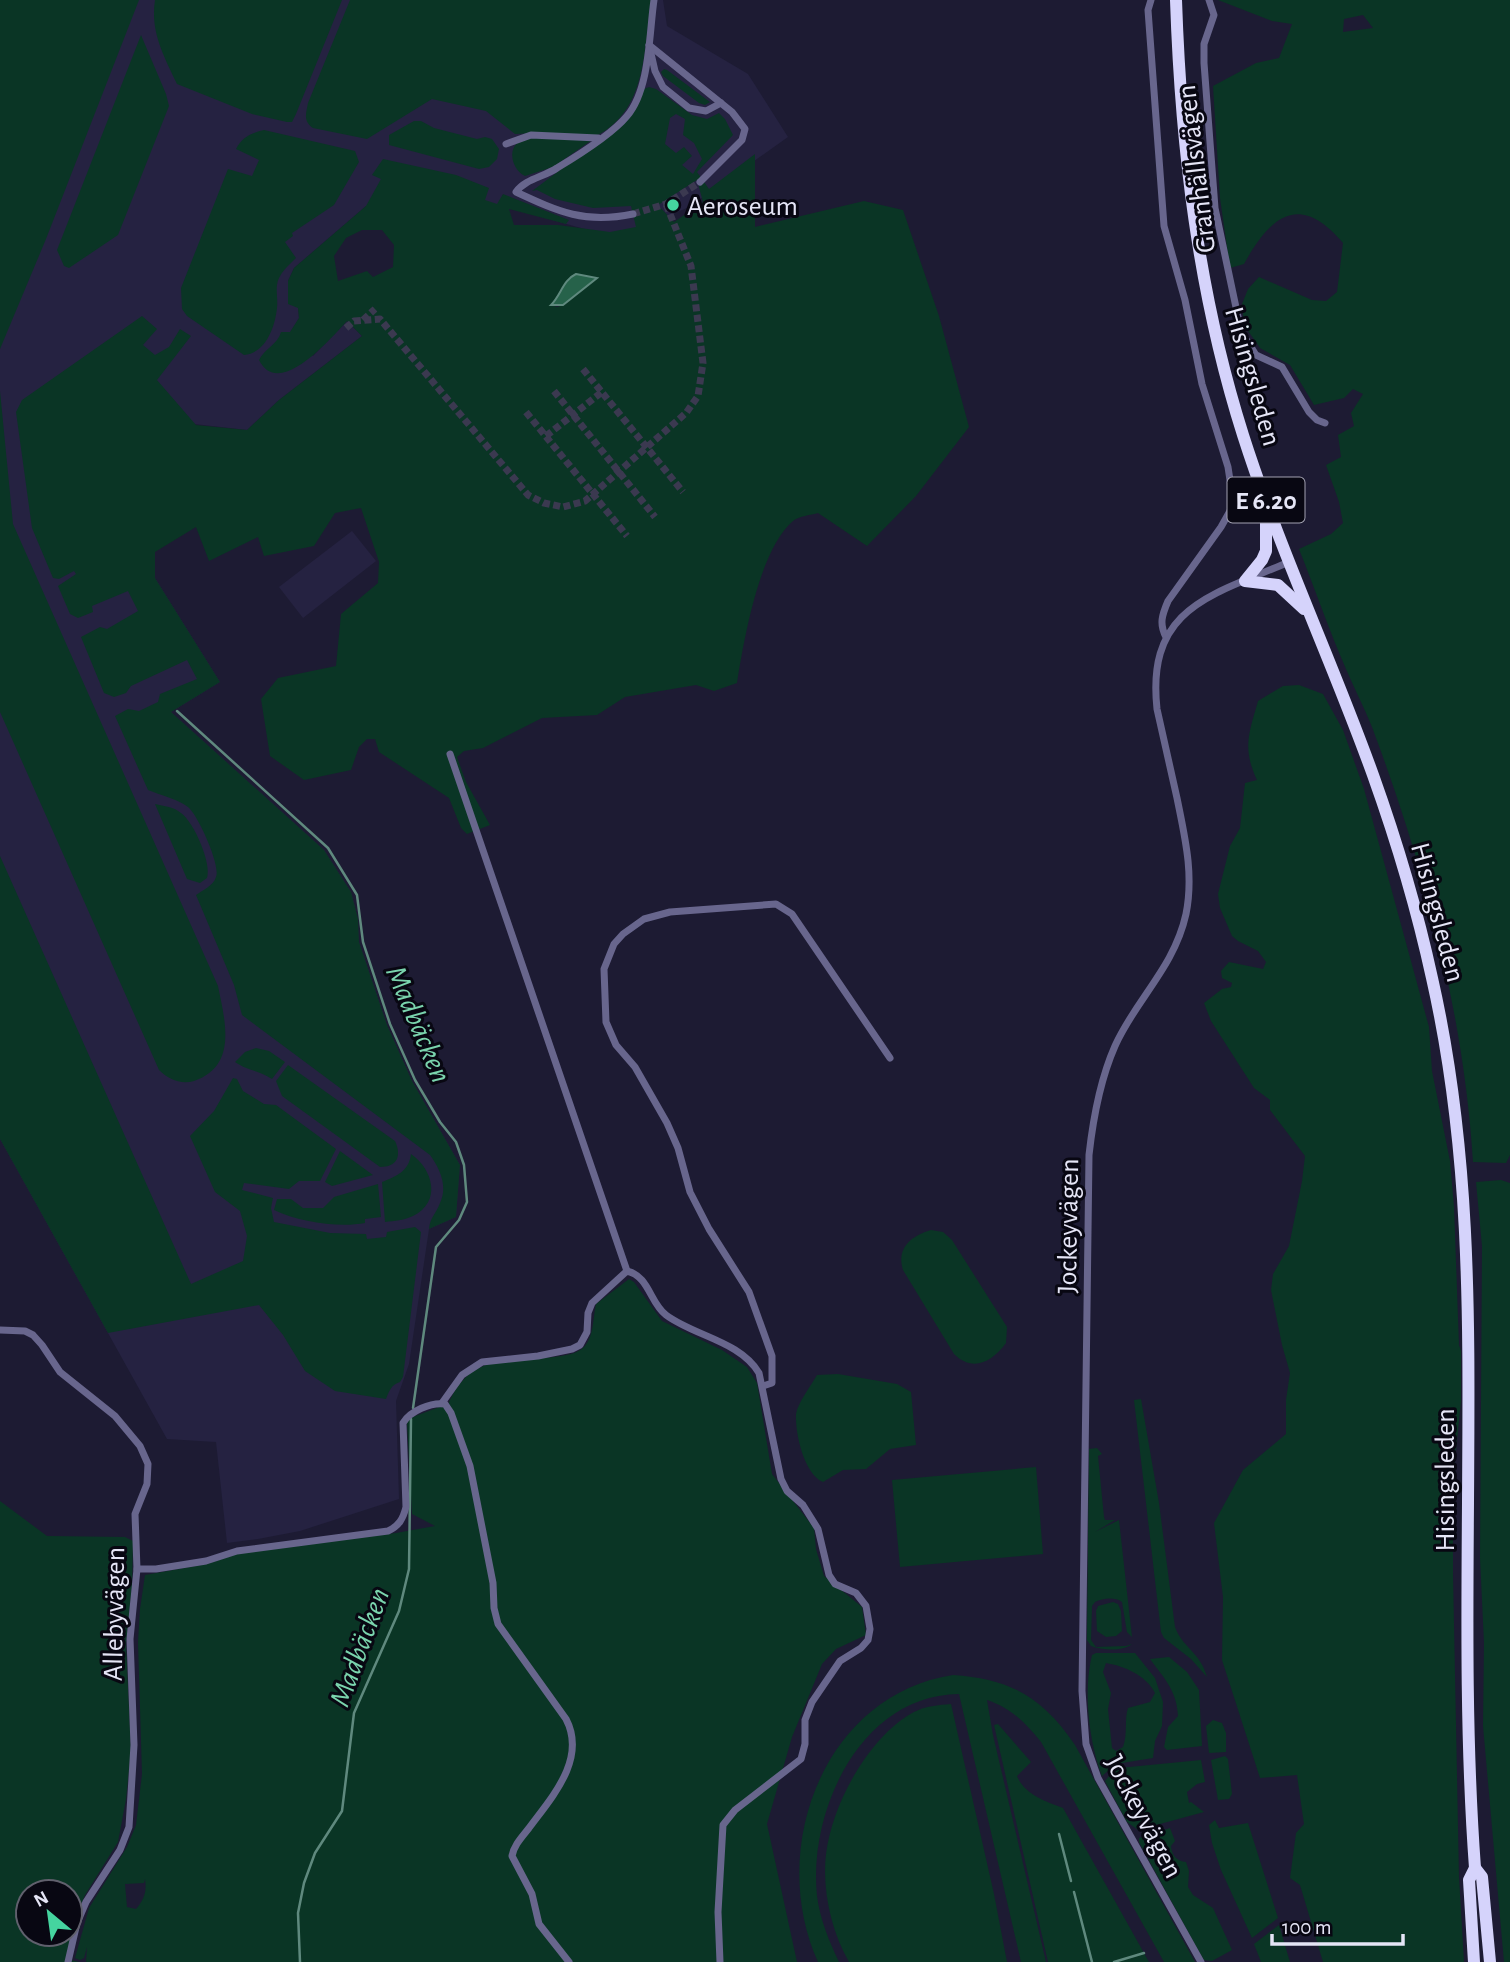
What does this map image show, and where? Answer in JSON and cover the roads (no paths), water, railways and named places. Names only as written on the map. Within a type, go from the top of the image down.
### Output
[{"type":"highway","name":"Hisingsleden","points":[[1176,0],[1184,134],[1199,259],[1223,366],[1266,500],[1371,770],[1402,862],[1432,978],[1458,1131],[1468,1264],[1468,1672],[1475,1868],[1469,1880],[1474,1962]]},
{"type":"highway","name":"E 6.20","points":[[1245,581],[1266,551],[1266,500]]},
{"type":"highway","name":"E 6.20","points":[[1245,581],[1278,585],[1308,612]]},
{"type":"highway","name":"Hisingsleden","points":[[1475,1868],[1482,1877],[1490,1962]]},
{"type":"street","points":[[633,214],[607,219],[574,215],[516,192],[527,182],[557,169],[626,117],[638,94],[649,45],[654,0]]},
{"type":"street","points":[[1151,0],[1148,10],[1164,226],[1193,333],[1202,384],[1228,467],[1233,500],[1221,527],[1168,601],[1161,623],[1167,637]]},
{"type":"street","name":"Granhällsvägen","points":[[1209,0],[1214,15],[1204,44],[1204,63],[1215,208],[1241,331],[1256,355],[1282,368],[1309,412],[1325,423]]},
{"type":"street","points":[[649,45],[721,103],[745,129],[745,134],[723,160],[700,182]]},
{"type":"street","points":[[649,45],[655,71],[663,87],[694,110],[706,110],[721,103]]},
{"type":"street","points":[[506,144],[531,135],[598,139]]},
{"type":"street","name":"Jockeyvägen","points":[[1201,1962],[1098,1778],[1086,1744],[1082,1691],[1088,1162],[1091,1131],[1115,1046],[1162,973],[1180,937],[1187,907],[1190,879],[1188,848],[1156,698],[1156,668],[1175,623],[1196,604],[1289,562]]},
{"type":"street","points":[[450,754],[627,1271],[639,1276],[667,1316],[748,1359],[759,1373],[780,1479],[803,1505],[818,1529],[829,1575],[835,1584],[856,1593],[866,1606],[870,1629],[868,1640],[841,1661],[812,1702],[805,1720],[805,1744],[801,1759],[735,1810],[723,1825],[718,1912],[720,1962]]},
{"type":"street","points":[[763,1386],[772,1383],[772,1356],[749,1292],[709,1229],[690,1192],[678,1148],[644,1080],[610,1035],[604,998],[604,969],[608,956],[623,934],[654,915],[776,904],[792,914],[890,1058]]},
{"type":"street","points":[[136,1569],[156,1569],[206,1561],[237,1551],[387,1531],[397,1527],[404,1517],[405,1507],[402,1423],[408,1415],[442,1403],[462,1376],[482,1362],[538,1356],[580,1345],[587,1332],[592,1303],[627,1271]]},
{"type":"street","name":"Allebyvägen","points":[[0,1330],[25,1331],[33,1335],[43,1345],[60,1372],[115,1416],[143,1451],[149,1471],[147,1484],[135,1514],[136,1569],[131,1630],[134,1745],[129,1827],[120,1850],[86,1902],[77,1923],[68,1962]]},
{"type":"street","points":[[442,1403],[452,1413],[470,1466],[493,1583],[498,1624],[566,1719],[573,1736],[569,1762],[559,1786],[516,1844],[512,1856],[532,1894],[539,1924],[569,1962]]},
{"type":"waterway","name":"Madbäcken","points":[[177,711],[328,848],[357,895],[363,942],[390,1024],[415,1080],[440,1122],[456,1142],[464,1165],[467,1202],[459,1220],[436,1247],[413,1408]]},
{"type":"waterway","name":"Madbäcken","points":[[300,1962],[298,1913],[304,1883],[315,1853],[342,1811],[354,1713],[399,1611],[409,1569],[411,1419]]},
{"type":"waterway","points":[[1059,1834],[1071,1881]]},
{"type":"waterway","points":[[1074,1892],[1092,1962]]},
{"type":"waterway","points":[[1114,1962],[1144,1953]]},
{"type":"tunnel","points":[[633,214],[666,204],[700,182]]},
{"type":"tunnel","points":[[346,328],[354,321],[380,319],[528,495],[544,503],[563,507],[585,501],[686,413],[698,396],[703,363],[691,266],[666,204]]},
{"type":"tunnel","points":[[363,320],[375,309]]},
{"type":"tunnel","points":[[583,369],[683,492]]},
{"type":"tunnel","points":[[554,391],[655,517]]},
{"type":"tunnel","points":[[546,436],[602,392]]},
{"type":"tunnel","points":[[526,412],[627,536]]},
{"type":"place","name":"Aeroseum","points":[[673,205]]}]
